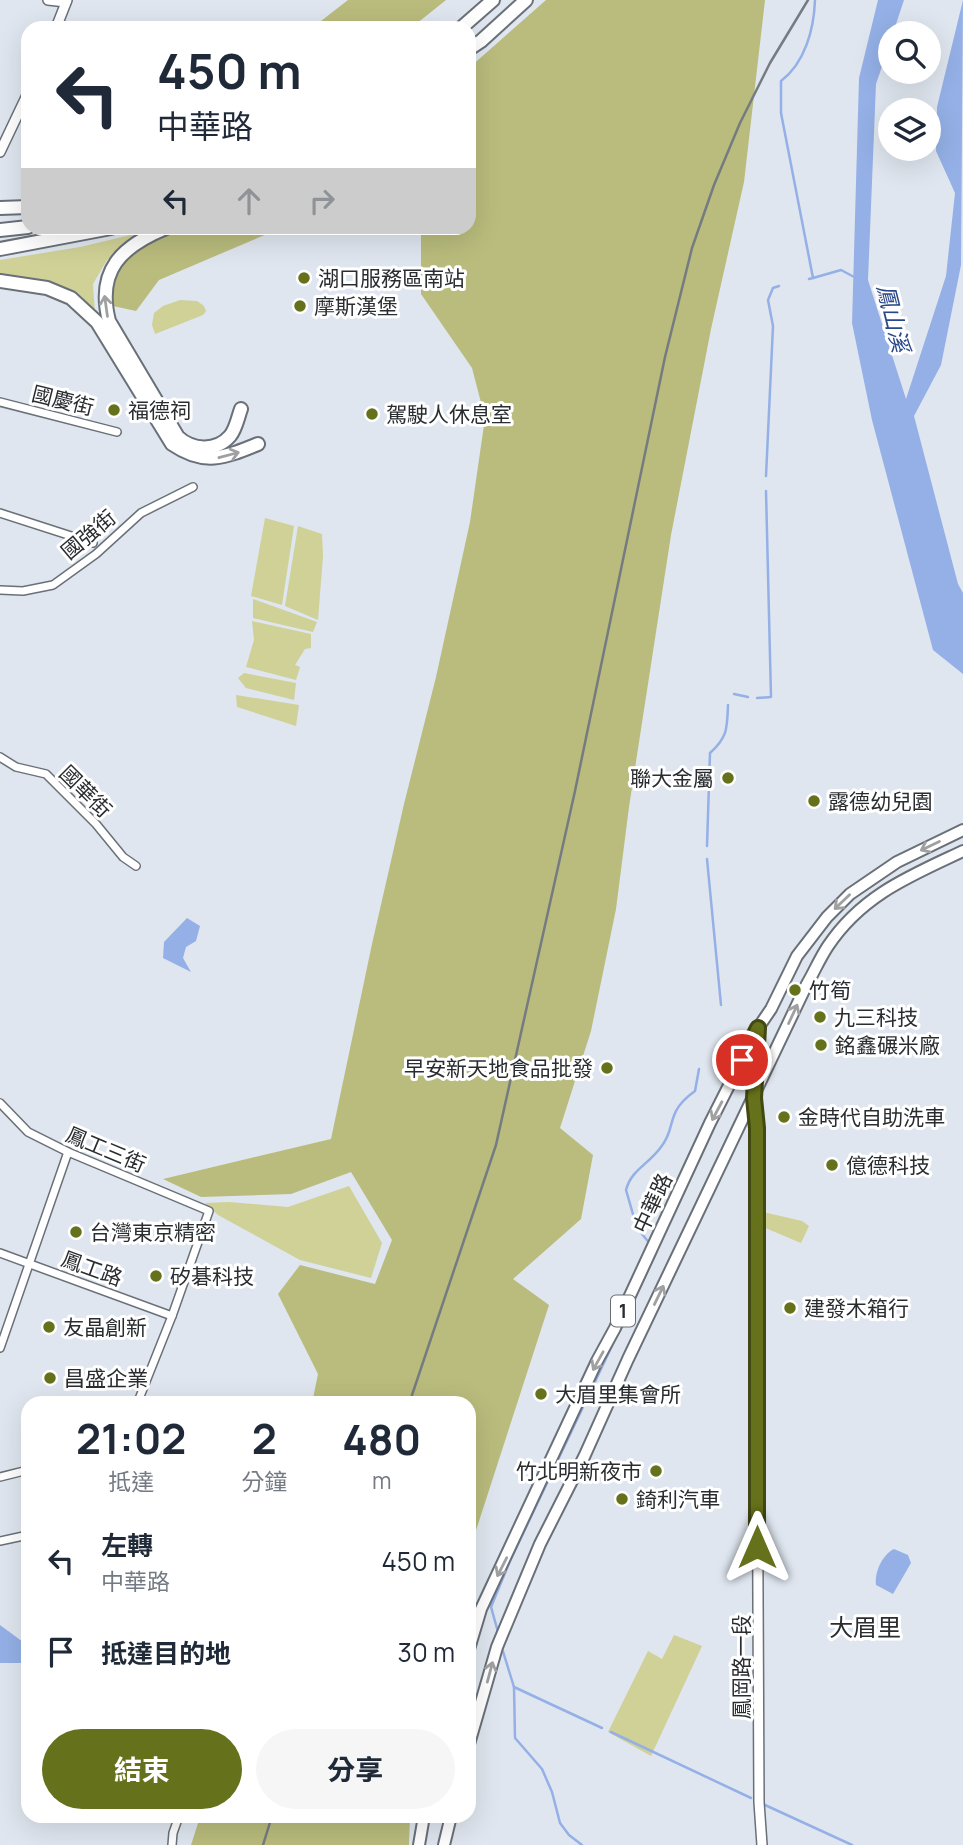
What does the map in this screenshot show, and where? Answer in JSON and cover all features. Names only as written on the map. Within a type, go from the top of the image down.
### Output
[{"type":"highway","points":[[469,21],[493,0]]},
{"type":"highway","points":[[476,45],[526,0]]},
{"type":"highway","points":[[0,208],[21,207]]},
{"type":"highway","points":[[0,230],[21,228]]},
{"type":"highway","points":[[0,249],[74,235]]},
{"type":"highway","points":[[149,235],[127,249],[116,261],[107,278],[104,301],[109,321],[178,437],[188,446],[205,448],[221,443],[232,434],[241,409]]},
{"type":"highway","points":[[0,281],[47,288],[71,298],[97,322],[172,444],[186,454],[206,459],[228,457],[258,444]]},
{"type":"main road","name":"中華路","points":[[476,1626],[481,1609],[597,1361],[758,1028],[771,1009],[797,956],[827,917],[850,894],[897,862],[963,830]]},
{"type":"main road","name":"1","points":[[476,1720],[497,1647],[540,1544],[827,947],[869,901],[897,881],[963,851]]},
{"type":"main road","points":[[419,1845],[423,1823]]},
{"type":"main road","points":[[444,1845],[449,1823]]},
{"type":"street","points":[[48,0],[66,1],[59,21]]},
{"type":"street","points":[[0,152],[21,108]]},
{"type":"street","name":"國慶街","points":[[0,402],[117,432]]},
{"type":"street","name":"國強街","points":[[0,590],[23,591],[53,585],[96,554],[141,513],[193,486]]},
{"type":"street","points":[[0,513],[93,543]]},
{"type":"street","name":"國華街","points":[[0,757],[16,767],[46,774],[96,824],[123,857],[136,866]]},
{"type":"street","name":"鳳岡路一段","points":[[758,1028],[754,1098],[757,1128],[755,1363],[759,1802],[762,1845]]},
{"type":"street","name":"鳳工三街","points":[[0,1103],[28,1132],[68,1152],[209,1211],[173,1316]]},
{"type":"street","points":[[0,1348],[68,1152]]},
{"type":"street","name":"鳳工路","points":[[0,1253],[173,1316]]},
{"type":"street","points":[[139,1396],[173,1316]]},
{"type":"street","points":[[0,1477],[21,1472]]},
{"type":"street","points":[[0,1541],[21,1536]]},
{"type":"street","points":[[172,1845],[177,1823]]},
{"type":"green space","points":[[348,0],[446,0],[420,21],[321,21]]},
{"type":"green space","points":[[546,0],[765,0],[744,182],[711,329],[671,535],[616,909],[591,1031],[560,1128],[593,1155],[581,1219],[513,1279],[549,1305],[476,1530],[476,1396],[313,1396],[318,1374],[278,1294],[300,1265],[375,1284],[392,1240],[351,1172],[291,1194],[201,1197],[163,1179],[331,1139],[372,944],[470,522],[485,418],[472,368],[421,294],[421,235],[476,235],[476,62]]},
{"type":"green space","points":[[137,235],[107,260],[93,284],[95,314],[79,296],[59,285],[0,275],[0,260]]},
{"type":"green space","points":[[265,235],[159,280],[136,311],[113,306],[111,283],[120,265],[139,249],[160,237]]},
{"type":"green space","points":[[180,300],[197,301],[206,311],[203,315],[155,334],[152,325],[154,313],[163,306]]},
{"type":"green space","points":[[265,518],[294,526],[282,605],[251,596]]},
{"type":"green space","points":[[298,526],[322,534],[318,620],[285,606]]},
{"type":"green space","points":[[253,599],[317,622],[313,632],[253,618]]},
{"type":"green space","points":[[252,621],[311,634],[311,648],[305,649],[295,665],[300,667],[296,680],[246,667],[254,640]]},
{"type":"green space","points":[[244,673],[296,683],[294,700],[246,688],[238,678]]},
{"type":"green space","points":[[236,695],[299,705],[296,726],[237,707]]},
{"type":"green space","points":[[349,1186],[382,1243],[371,1278],[300,1260],[218,1215],[205,1203],[229,1202],[288,1207]]},
{"type":"green space","points":[[763,1212],[802,1221],[809,1226],[801,1243],[763,1227]]},
{"type":"green space","points":[[674,1635],[702,1646],[651,1756],[608,1732],[648,1651],[662,1659]]},
{"type":"green space","points":[[198,1823],[410,1823],[409,1845],[191,1845]]},
{"type":"water","name":"鳳山溪","points":[[878,0],[904,0],[897,21],[878,21],[878,78],[868,280],[906,399],[946,276],[955,193],[941,161],[939,98],[963,0],[961,265],[941,365],[914,416],[958,584],[963,593],[963,674],[933,650],[872,420],[852,323],[859,78]]},
{"type":"water","points":[[187,918],[200,926],[196,941],[186,947],[183,958],[191,972],[163,958],[164,942]]},
{"type":"water","points":[[894,1549],[908,1555],[911,1563],[893,1594],[876,1585],[876,1580],[883,1559]]},
{"type":"water","points":[[0,1625],[21,1641],[21,1663],[0,1663]]},
{"type":"waterway","points":[[809,279],[813,278],[781,113],[781,81],[796,65],[807,45],[815,0]]},
{"type":"waterway","points":[[813,278],[841,270],[856,278]]},
{"type":"waterway","points":[[766,476],[773,326],[768,300],[773,288],[779,286]]},
{"type":"waterway","points":[[757,698],[771,697],[766,491]]},
{"type":"waterway","points":[[734,694],[748,697]]},
{"type":"waterway","points":[[707,846],[710,753],[725,732],[728,705]]},
{"type":"waterway","points":[[707,859],[721,1005]]},
{"type":"waterway","points":[[651,1245],[637,1228],[626,1190],[636,1172],[665,1142],[678,1108],[695,1091],[699,1069]]},
{"type":"waterway","points":[[498,1632],[491,1607],[510,1561],[656,1253]]},
{"type":"waterway","points":[[501,1645],[514,1687],[515,1738],[542,1769],[552,1792],[560,1823],[569,1835],[582,1845]]},
{"type":"waterway","points":[[514,1687],[602,1728]]},
{"type":"waterway","points":[[611,1732],[751,1798]]},
{"type":"waterway","points":[[765,1805],[852,1845]]},
{"type":"railway","points":[[412,1396],[496,1145],[575,791],[665,357],[692,248],[740,123],[770,63],[808,0]]},
{"type":"railway","points":[[263,1845],[270,1823]]},
{"type":"place","name":"湖口服務區南站","points":[[304,278]]},
{"type":"place","name":"摩斯漢堡","points":[[300,306]]},
{"type":"place","name":"福德祠","points":[[114,410]]},
{"type":"place","name":"駕駛人休息室","points":[[372,414]]},
{"type":"place","name":"聯大金屬","points":[[728,778]]},
{"type":"place","name":"露德幼兒園","points":[[814,801]]},
{"type":"place","name":"竹筍","points":[[795,990]]},
{"type":"place","name":"九三科技","points":[[820,1017]]},
{"type":"place","name":"銘鑫碾米廠","points":[[821,1045]]},
{"type":"place","name":"早安新天地食品批發","points":[[607,1068]]},
{"type":"place","name":"金時代自助洗車","points":[[784,1117]]},
{"type":"place","name":"億德科技","points":[[832,1165]]},
{"type":"place","name":"台灣東京精密","points":[[76,1232]]},
{"type":"place","name":"矽碁科技","points":[[156,1276]]},
{"type":"place","name":"建發木箱行","points":[[790,1308]]},
{"type":"place","name":"友晶創新","points":[[49,1327]]},
{"type":"place","name":"昌盛企業","points":[[50,1378]]},
{"type":"place","name":"大眉里集會所","points":[[541,1394]]},
{"type":"place","name":"竹北明新夜市","points":[[656,1471]]},
{"type":"place","name":"錡利汽車","points":[[622,1499]]},
{"type":"district","name":"大眉里","points":[[865,1626]]},
{"type":"route","points":[[742,1060],[758,1028],[754,1098],[757,1128],[757,1547]]}]
